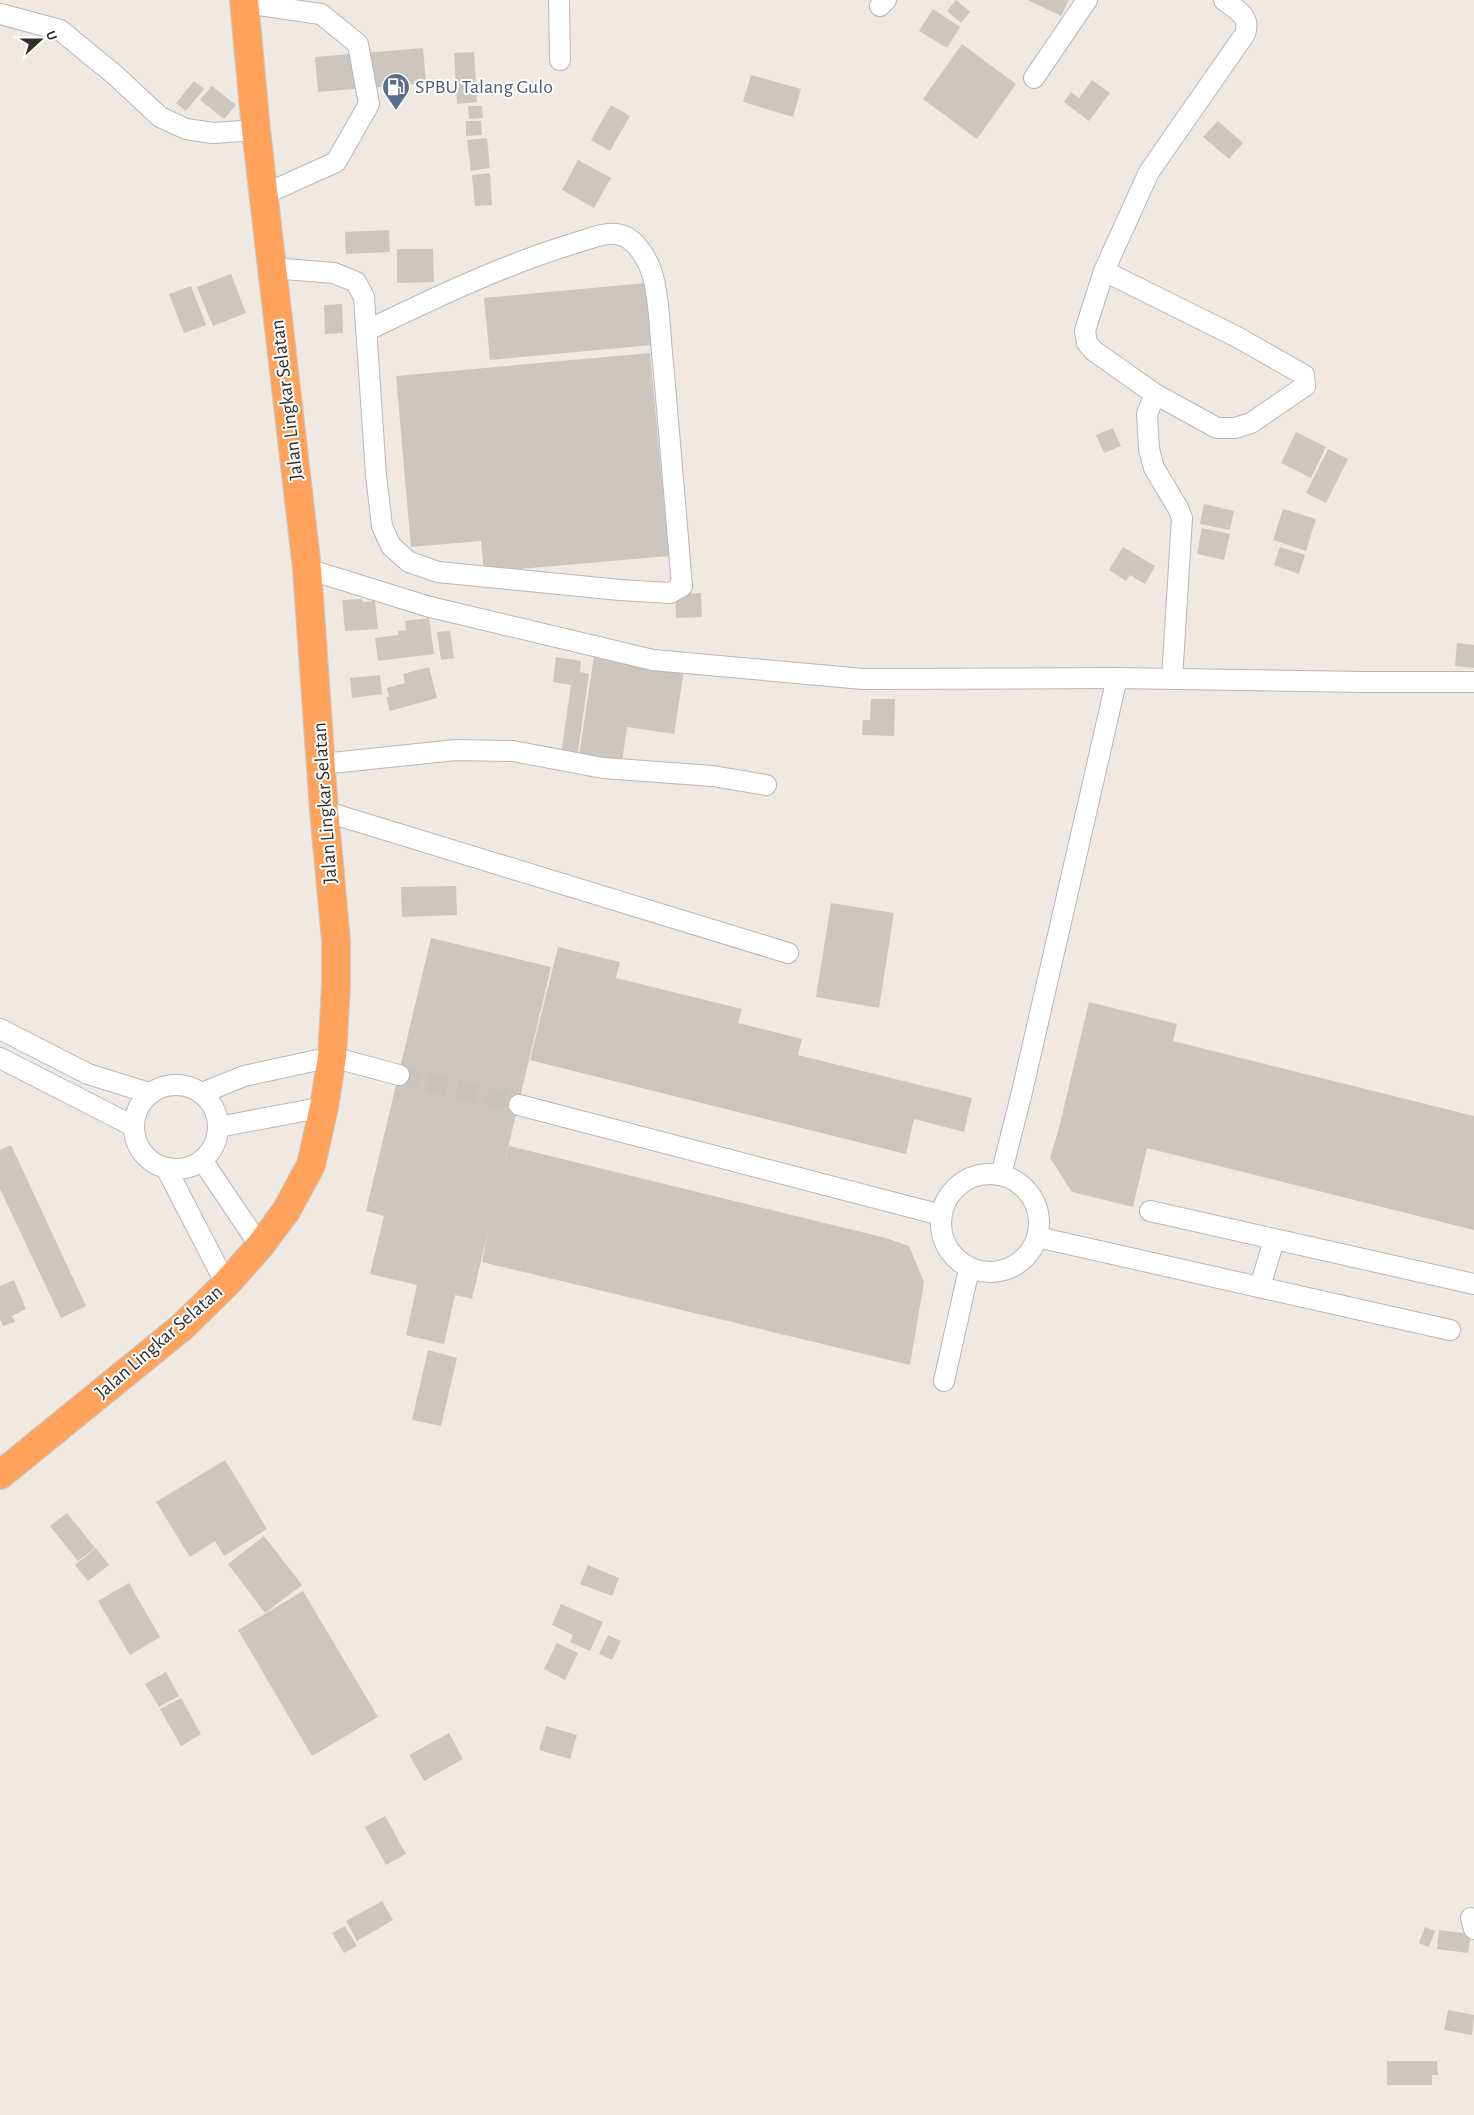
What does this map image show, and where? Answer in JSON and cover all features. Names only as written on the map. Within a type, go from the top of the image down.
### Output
[{"type":"highway","name":"Jalan Lingkar Selatan","points":[[0,1475],[182,1327],[226,1284],[260,1246],[286,1211],[310,1165],[324,1107],[332,1057],[336,986],[336,941],[324,811],[307,569],[263,196],[244,2]]},
{"type":"street","points":[[559,0],[560,60]]},
{"type":"street","points":[[1034,78],[1087,0]]},
{"type":"street","points":[[1104,271],[1237,337],[1304,375],[1305,386],[1251,423],[1235,428],[1217,428],[1155,394],[1094,351],[1087,343],[1085,331],[1104,271],[1149,172],[1245,34],[1248,24],[1245,17],[1224,0]]},
{"type":"street","points":[[244,2],[320,14],[358,44],[369,104],[336,162],[263,196]]},
{"type":"street","points":[[0,14],[60,30],[115,75],[160,117],[186,129],[213,133],[256,130]]},
{"type":"street","points":[[272,268],[334,273],[356,282],[364,297],[366,330],[376,475],[382,526],[391,546],[409,562],[438,572],[620,590],[670,593],[682,586],[667,402],[654,280],[645,258],[635,244],[626,237],[615,233],[543,253],[441,295],[366,330]]},
{"type":"street","points":[[1155,394],[1147,414],[1146,430],[1149,449],[1154,468],[1182,518],[1172,679]]},
{"type":"street","points":[[307,569],[430,606],[652,660],[863,679],[1117,678],[1474,682]]},
{"type":"street","points":[[1001,1175],[1022,1092],[1117,678]]},
{"type":"street","points":[[322,764],[456,750],[513,751],[602,768],[713,776],[766,786]]},
{"type":"street","points":[[324,811],[788,953]]},
{"type":"street","points":[[0,1029],[88,1074],[149,1093]]},
{"type":"street","points":[[202,1093],[244,1076],[332,1057],[399,1075]]},
{"type":"street","points":[[0,1058],[133,1126]]},
{"type":"street","points":[[166,1085],[185,1085],[202,1093],[214,1108],[218,1127],[214,1145],[202,1160],[185,1168],[166,1168],[149,1160],[137,1145],[133,1126],[137,1108],[149,1093],[166,1085]]},
{"type":"street","points":[[519,1105],[941,1215]]},
{"type":"street","points":[[218,1127],[324,1107]]},
{"type":"street","points":[[202,1160],[260,1246]]},
{"type":"street","points":[[166,1168],[226,1284]]},
{"type":"street","points":[[983,1174],[1001,1175],[1016,1181],[1029,1194],[1038,1214],[1037,1237],[1029,1254],[1016,1266],[993,1273],[969,1269],[952,1256],[942,1237],[941,1215],[952,1191],[966,1180],[983,1174]]},
{"type":"street","points":[[1150,1211],[1474,1284]]},
{"type":"street","points":[[1037,1237],[1450,1330]]},
{"type":"street","points":[[1260,1287],[1274,1240]]},
{"type":"street","points":[[944,1381],[969,1269]]},
{"type":"building","points":[[956,0],[970,12],[961,23],[947,11]]},
{"type":"building","points":[[1028,0],[1069,0],[1061,16]]},
{"type":"building","points":[[933,9],[960,27],[947,48],[919,31]]},
{"type":"building","points":[[962,44],[1016,84],[977,139],[923,99]]},
{"type":"building","points":[[423,48],[426,83],[318,92],[315,57]]},
{"type":"building","points":[[474,52],[477,102],[457,104],[454,53]]},
{"type":"building","points":[[751,75],[801,89],[793,117],[743,102]]},
{"type":"building","points":[[1092,80],[1110,93],[1089,121],[1064,102],[1071,92],[1079,98]]},
{"type":"building","points":[[194,81],[204,89],[186,111],[176,103]]},
{"type":"building","points":[[212,86],[236,105],[224,119],[200,100]]},
{"type":"building","points":[[611,105],[630,116],[610,151],[591,140]]},
{"type":"building","points":[[468,106],[482,106],[483,118],[469,119]]},
{"type":"building","points":[[466,121],[481,121],[482,135],[466,136]]},
{"type":"building","points":[[1218,121],[1243,143],[1229,159],[1203,137]]},
{"type":"building","points":[[487,138],[490,168],[471,171],[467,140]]},
{"type":"building","points":[[578,160],[611,178],[594,208],[562,190]]},
{"type":"building","points":[[490,173],[492,205],[475,206],[472,175]]},
{"type":"building","points":[[389,230],[390,252],[346,254],[345,232]]},
{"type":"building","points":[[397,249],[433,249],[434,282],[397,283]]},
{"type":"building","points":[[231,274],[246,313],[213,326],[197,287]]},
{"type":"building","points":[[646,283],[652,345],[490,360],[484,298]]},
{"type":"building","points":[[191,286],[206,325],[184,333],[169,294]]},
{"type":"building","points":[[342,304],[343,333],[325,334],[324,305]]},
{"type":"building","points":[[650,353],[669,556],[484,572],[481,541],[411,547],[396,376]]},
{"type":"building","points":[[1113,428],[1121,446],[1104,453],[1096,435]]},
{"type":"building","points":[[1296,432],[1326,447],[1311,478],[1281,463]]},
{"type":"building","points":[[1328,449],[1348,459],[1326,503],[1306,493]]},
{"type":"building","points":[[1204,504],[1234,511],[1230,530],[1200,524]]},
{"type":"building","points":[[1283,509],[1316,519],[1306,551],[1273,540]]},
{"type":"building","points":[[1202,528],[1230,534],[1224,560],[1197,554]]},
{"type":"building","points":[[1123,547],[1155,566],[1145,584],[1130,575],[1126,581],[1109,570]]},
{"type":"building","points":[[1280,547],[1305,555],[1299,574],[1274,565]]},
{"type":"building","points":[[701,593],[702,617],[676,618],[675,594]]},
{"type":"building","points":[[362,599],[363,602],[375,601],[378,629],[345,631],[342,600]]},
{"type":"building","points":[[429,618],[434,654],[378,661],[375,638],[398,635],[398,631],[406,630],[405,621]]},
{"type":"building","points":[[450,631],[454,658],[441,660],[437,632]]},
{"type":"building","points":[[1457,643],[1474,645],[1474,668],[1455,666]]},
{"type":"building","points":[[594,656],[684,670],[674,734],[627,727],[622,762],[579,756]]},
{"type":"building","points":[[556,657],[581,661],[580,672],[589,674],[577,758],[561,755],[571,685],[553,682]]},
{"type":"building","points":[[429,667],[437,698],[390,711],[386,697],[389,697],[387,688],[405,683],[403,674]]},
{"type":"building","points":[[380,675],[382,694],[352,698],[350,678]]},
{"type":"building","points":[[871,699],[895,699],[894,736],[862,735],[863,720],[870,720]]},
{"type":"building","points":[[456,886],[457,915],[402,917],[401,887]]},
{"type":"building","points":[[831,903],[894,913],[879,1008],[816,997]]},
{"type":"building","points":[[431,938],[551,967],[504,1165],[509,1146],[886,1238],[909,1246],[924,1282],[910,1365],[482,1262],[488,1231],[472,1299],[455,1295],[444,1344],[406,1335],[417,1285],[370,1274],[384,1216],[366,1211]]},
{"type":"building","points":[[558,947],[620,962],[616,978],[742,1009],[738,1023],[802,1039],[798,1055],[972,1098],[964,1132],[914,1119],[906,1154],[530,1060]]},
{"type":"building","points":[[1089,1002],[1177,1024],[1173,1041],[1474,1116],[1474,1230],[1147,1148],[1133,1207],[1072,1192],[1050,1158]]},
{"type":"building","points":[[11,1145],[86,1306],[61,1318],[0,1189],[0,1150]]},
{"type":"building","points":[[14,1280],[26,1309],[12,1316],[15,1322],[3,1326],[0,1319],[0,1286]]},
{"type":"building","points":[[428,1350],[457,1358],[441,1426],[412,1420]]},
{"type":"building","points":[[225,1460],[267,1529],[224,1556],[215,1541],[190,1557],[156,1502]]},
{"type":"building","points":[[67,1513],[95,1548],[78,1561],[50,1526]]},
{"type":"building","points":[[264,1536],[302,1585],[265,1613],[228,1564]]},
{"type":"building","points":[[96,1548],[109,1565],[88,1581],[75,1565]]},
{"type":"building","points":[[588,1565],[619,1578],[612,1596],[580,1584]]},
{"type":"building","points":[[129,1583],[160,1637],[130,1655],[98,1601]]},
{"type":"building","points":[[303,1591],[378,1717],[312,1756],[238,1630]]},
{"type":"building","points":[[561,1604],[603,1622],[590,1651],[570,1642],[573,1635],[552,1625]]},
{"type":"building","points":[[608,1635],[621,1641],[612,1660],[599,1654]]},
{"type":"building","points":[[557,1643],[578,1653],[565,1680],[544,1669]]},
{"type":"building","points":[[166,1672],[179,1696],[159,1707],[145,1684]]},
{"type":"building","points":[[181,1698],[201,1734],[181,1746],[160,1709]]},
{"type":"building","points":[[546,1726],[577,1735],[570,1759],[539,1750]]},
{"type":"building","points":[[449,1733],[463,1759],[424,1781],[409,1755]]},
{"type":"building","points":[[385,1816],[406,1854],[386,1865],[365,1827]]},
{"type":"building","points":[[382,1901],[393,1920],[357,1941],[346,1921]]},
{"type":"building","points":[[345,1926],[357,1946],[344,1953],[332,1933]]},
{"type":"building","points":[[1425,1927],[1435,1931],[1429,1947],[1419,1943]]},
{"type":"building","points":[[1439,1930],[1471,1934],[1468,1953],[1437,1949]]},
{"type":"building","points":[[1448,2010],[1474,2015],[1472,2035],[1444,2030]]},
{"type":"building","points":[[1387,2061],[1437,2061],[1438,2075],[1432,2075],[1432,2085],[1387,2085]]},
{"type":"tunnel","points":[[399,1075],[519,1105]]},
{"type":"place","name":"SPBU Talang Gulo","points":[[396,111]]}]
